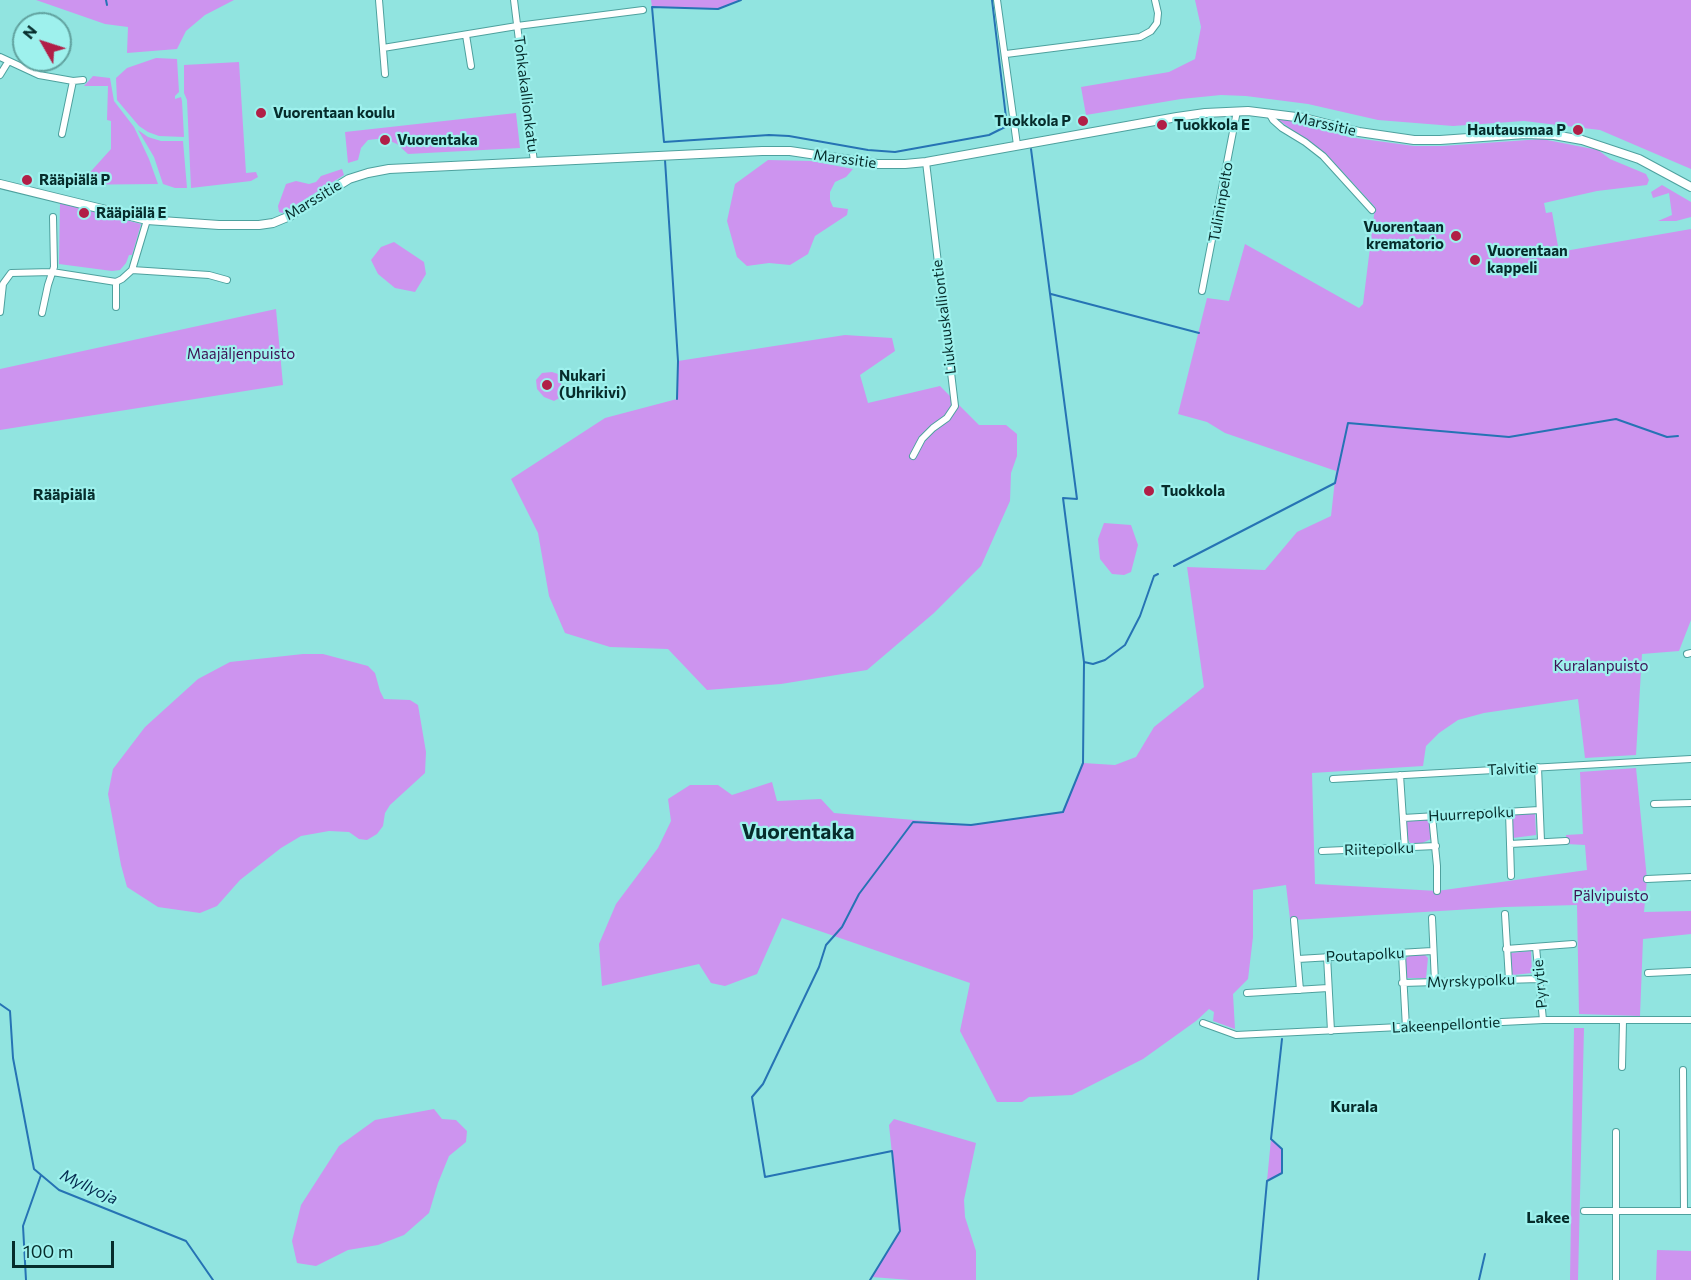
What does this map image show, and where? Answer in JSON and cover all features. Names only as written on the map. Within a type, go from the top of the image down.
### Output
[{"type":"main road","name":"Marssitie","points":[[0,184],[147,220],[259,225],[281,220],[339,184],[368,173],[404,168],[762,151],[790,151],[877,164],[926,162],[1177,117],[1237,111],[1304,118],[1359,132],[1414,140],[1525,134],[1554,135],[1582,140],[1639,159],[1691,187]]},
{"type":"street","points":[[379,0],[386,74]]},
{"type":"street","name":"Tohkakallionkatu","points":[[514,0],[534,162]]},
{"type":"street","points":[[997,0],[1017,144]]},
{"type":"street","points":[[1006,54],[1140,37],[1151,31],[1157,23],[1155,0]]},
{"type":"street","points":[[517,26],[643,10]]},
{"type":"street","name":"Tohkakallionkatu","points":[[383,48],[517,26]]},
{"type":"street","points":[[466,35],[471,66]]},
{"type":"street","points":[[0,57],[39,75],[73,81],[83,80]]},
{"type":"street","points":[[0,75],[8,62]]},
{"type":"street","points":[[62,134],[73,81]]},
{"type":"street","name":"Tulininpelto","points":[[1202,291],[1237,111]]},
{"type":"street","points":[[1269,113],[1282,128],[1323,156],[1372,210]]},
{"type":"street","name":"Liukuuskalliontie","points":[[913,456],[922,439],[947,418],[955,406],[926,162]]},
{"type":"street","points":[[42,314],[55,257],[53,217]]},
{"type":"street","points":[[0,312],[3,284],[11,273],[52,272],[116,282],[126,276],[132,270],[147,220]]},
{"type":"street","points":[[132,270],[209,275],[227,280]]},
{"type":"street","points":[[116,282],[116,307]]},
{"type":"street","name":"Talvitie","points":[[1333,779],[1691,759]]},
{"type":"street","points":[[1538,767],[1541,841]]},
{"type":"street","points":[[1400,775],[1406,849]]},
{"type":"street","points":[[1654,804],[1691,803]]},
{"type":"street","name":"Huurrepolku","points":[[1403,818],[1539,810]]},
{"type":"street","points":[[1509,812],[1511,876]]},
{"type":"street","points":[[1432,816],[1436,846],[1437,891]]},
{"type":"street","points":[[1510,844],[1566,841]]},
{"type":"street","name":"Riitepolku","points":[[1322,851],[1436,846]]},
{"type":"street","points":[[1647,879],[1691,877]]},
{"type":"street","points":[[1505,914],[1509,980]]},
{"type":"street","points":[[1432,918],[1435,982]]},
{"type":"street","points":[[1294,920],[1300,990]]},
{"type":"street","points":[[1506,949],[1573,944]]},
{"type":"street","name":"Pyrytie","points":[[1536,947],[1543,1020]]},
{"type":"street","name":"Poutapolku","points":[[1298,959],[1432,951]]},
{"type":"street","points":[[1402,954],[1406,1028]]},
{"type":"street","points":[[1328,957],[1331,1031]]},
{"type":"street","points":[[1648,973],[1691,971]]},
{"type":"street","name":"Myrskypolku","points":[[1402,983],[1539,978]]},
{"type":"street","points":[[1248,993],[1328,988]]},
{"type":"street","name":"Lakeenpellontie","points":[[1203,1023],[1236,1035],[1543,1020],[1691,1020]]},
{"type":"street","points":[[1622,1067],[1623,1021]]},
{"type":"street","points":[[1584,1211],[1687,1210],[1683,1070]]},
{"type":"street","points":[[1616,1132],[1616,1280]]},
{"type":"green space","points":[[36,0],[234,0],[205,15],[186,31],[177,49],[127,53],[128,27],[105,24]]},
{"type":"green space","points":[[651,0],[741,0],[718,9],[652,7]]},
{"type":"green space","points":[[1195,0],[1691,0],[1691,169],[1600,130],[1524,121],[1453,126],[1378,120],[1308,104],[1246,96],[1221,95],[1181,99],[1086,115],[1081,87],[1169,72],[1195,59],[1201,27]]},
{"type":"green space","points":[[156,58],[177,59],[179,92],[175,99],[181,97],[182,101],[184,137],[159,136],[148,132],[139,126],[117,100],[116,78],[127,68]]},
{"type":"green space","points":[[239,62],[246,173],[256,172],[258,177],[251,181],[191,188],[184,65]]},
{"type":"green space","points":[[93,76],[110,78],[114,101],[134,127],[158,184],[59,185],[38,180],[39,177],[84,179],[111,149],[111,121],[107,120],[108,86],[84,86]]},
{"type":"green space","points":[[516,113],[520,148],[408,154],[397,144],[377,139],[368,140],[361,148],[358,160],[348,163],[345,132]]},
{"type":"green space","points":[[1276,118],[1315,125],[1348,137],[1414,146],[1542,139],[1598,150],[1610,159],[1646,174],[1649,180],[1647,185],[1597,191],[1544,203],[1546,213],[1552,212],[1559,252],[1691,229],[1691,620],[1679,651],[1642,654],[1636,755],[1585,758],[1578,699],[1484,713],[1458,720],[1439,733],[1426,746],[1423,766],[1312,773],[1315,884],[1437,891],[1587,870],[1585,845],[1566,844],[1566,835],[1583,834],[1580,772],[1636,768],[1647,879],[1644,912],[1691,911],[1691,934],[1643,939],[1640,1016],[1579,1014],[1577,905],[1505,907],[1294,920],[1290,919],[1286,885],[1253,890],[1253,937],[1248,979],[1233,994],[1235,1029],[1213,1021],[1214,1012],[1209,1009],[1143,1059],[1072,1095],[1029,1097],[1022,1102],[997,1102],[960,1031],[970,983],[782,918],[757,974],[725,986],[711,983],[699,964],[602,986],[599,944],[616,904],[658,848],[671,821],[668,799],[690,785],[718,785],[732,795],[772,782],[777,801],[821,799],[834,813],[971,825],[1062,812],[1083,763],[1115,765],[1136,757],[1154,727],[1204,687],[1187,567],[1265,570],[1297,532],[1331,516],[1336,471],[1225,433],[1207,422],[1178,414],[1207,298],[1229,301],[1245,244],[1359,308],[1363,304],[1375,207],[1328,156]]},
{"type":"green space","points":[[138,130],[148,137],[161,141],[183,141],[187,188],[175,188],[163,184],[154,157]]},
{"type":"green space","points":[[768,160],[811,161],[853,169],[846,177],[835,182],[830,192],[833,207],[848,209],[847,215],[815,236],[808,254],[790,265],[769,263],[747,266],[737,257],[727,221],[735,184]]},
{"type":"green space","points":[[342,169],[344,175],[283,213],[279,212],[278,206],[286,184],[296,181],[309,184],[316,182],[321,176]]},
{"type":"green space","points":[[1662,185],[1691,202],[1691,217],[1676,221],[1658,221],[1672,215],[1669,193],[1653,198],[1651,192]]},
{"type":"green space","points":[[60,203],[141,224],[132,255],[129,255],[120,270],[59,264]]},
{"type":"green space","points":[[394,242],[424,262],[426,274],[415,292],[395,288],[378,274],[371,260],[381,247]]},
{"type":"green space","name":"Maajäljenpuisto","points":[[276,309],[283,385],[0,430],[0,369]]},
{"type":"green space","points":[[845,335],[892,338],[895,351],[860,375],[868,403],[940,386],[979,425],[1006,425],[1017,434],[1017,456],[1011,473],[1010,501],[981,566],[934,613],[867,670],[781,684],[707,690],[668,649],[610,647],[565,633],[549,596],[538,533],[511,479],[605,418],[677,399],[678,361]]},
{"type":"green space","points":[[542,373],[558,374],[564,392],[554,401],[544,397],[537,389],[536,380]]},
{"type":"green space","points":[[1104,523],[1131,525],[1138,545],[1131,572],[1124,575],[1112,574],[1100,559],[1098,539]]},
{"type":"green space","points":[[323,654],[368,666],[375,673],[384,699],[410,700],[418,705],[426,752],[425,773],[390,805],[385,813],[383,826],[377,834],[367,840],[359,839],[349,832],[329,831],[301,836],[281,848],[240,880],[217,906],[200,913],[158,907],[127,887],[108,794],[113,769],[145,727],[198,679],[230,662]]},
{"type":"green space","points":[[1535,813],[1536,835],[1513,838],[1512,816]]},
{"type":"green space","points":[[1429,819],[1431,839],[1420,844],[1410,843],[1407,838],[1406,821]]},
{"type":"green space","points":[[1531,951],[1532,973],[1513,975],[1511,973],[1511,953]]},
{"type":"green space","points":[[1424,954],[1428,958],[1426,978],[1406,978],[1406,958]]},
{"type":"green space","points":[[1574,1028],[1584,1028],[1578,1280],[1570,1280]]},
{"type":"green space","points":[[434,1109],[442,1119],[456,1120],[467,1131],[466,1142],[449,1156],[429,1213],[404,1235],[378,1245],[348,1250],[316,1266],[297,1263],[292,1241],[301,1205],[339,1146],[375,1120]]},
{"type":"green space","points":[[894,1119],[976,1143],[964,1200],[965,1217],[976,1251],[976,1280],[910,1280],[872,1277],[900,1231],[889,1125]]},
{"type":"green space","points":[[1271,1139],[1282,1149],[1282,1173],[1267,1181]]},
{"type":"green space","points":[[1657,1250],[1691,1251],[1691,1280],[1656,1280]]},
{"type":"waterway","points":[[106,0],[107,5]]},
{"type":"waterway","points":[[741,0],[718,9],[652,7],[664,142],[769,135],[895,152],[989,135],[1007,126],[992,0]]},
{"type":"waterway","points":[[1031,149],[1077,499],[1063,498],[1084,662]]},
{"type":"waterway","points":[[665,160],[678,361],[677,399]]},
{"type":"waterway","points":[[1051,294],[1199,333]]},
{"type":"waterway","points":[[1174,566],[1335,483],[1348,423],[1509,437],[1616,419],[1667,437],[1678,436]]},
{"type":"waterway","points":[[870,1280],[900,1231],[892,1151],[765,1177],[752,1097],[763,1084],[819,967],[826,945],[842,927],[859,894],[913,822],[971,825],[1063,812],[1083,763],[1084,662],[1093,664],[1105,660],[1125,645],[1140,616],[1154,576],[1158,574]]},
{"type":"waterway","name":"Myllyoja","points":[[0,1004],[10,1011],[13,1058],[34,1169],[59,1190],[186,1241],[213,1280]]},
{"type":"waterway","points":[[1258,1280],[1267,1181],[1282,1173],[1282,1149],[1271,1139],[1282,1039]]},
{"type":"waterway","points":[[26,1280],[23,1226],[41,1175]]},
{"type":"waterway","points":[[1479,1280],[1485,1254]]},
{"type":"place","name":"Vuorentaan koulu","points":[[261,113]]},
{"type":"place","name":"Tuokkola P","points":[[1083,121]]},
{"type":"place","name":"Tuokkola E","points":[[1162,125]]},
{"type":"place","name":"Hautausmaa P","points":[[1578,130]]},
{"type":"place","name":"Vuorentaka","points":[[385,140]]},
{"type":"place","name":"Rääpiälä P","points":[[27,180]]},
{"type":"place","name":"Rääpiälä E","points":[[84,213]]},
{"type":"place","name":"Vuorentaan krematorio","points":[[1456,236]]},
{"type":"place","name":"Vuorentaan kappeli","points":[[1475,260]]},
{"type":"place","name":"Nukari (Uhrikivi)","points":[[547,385]]},
{"type":"place","name":"Tuokkola","points":[[1149,491]]},
{"type":"district","name":"Rääpiälä","points":[[64,495]]},
{"type":"district","name":"Vuorentaka","points":[[798,832]]},
{"type":"district","name":"Kurala","points":[[1354,1107]]},
{"type":"district","name":"Lakee","points":[[1548,1218]]},
{"type":"park label","name":"Kuralanpuisto","points":[[1601,666]]},
{"type":"park label","name":"Pälvipuisto","points":[[1611,896]]}]
